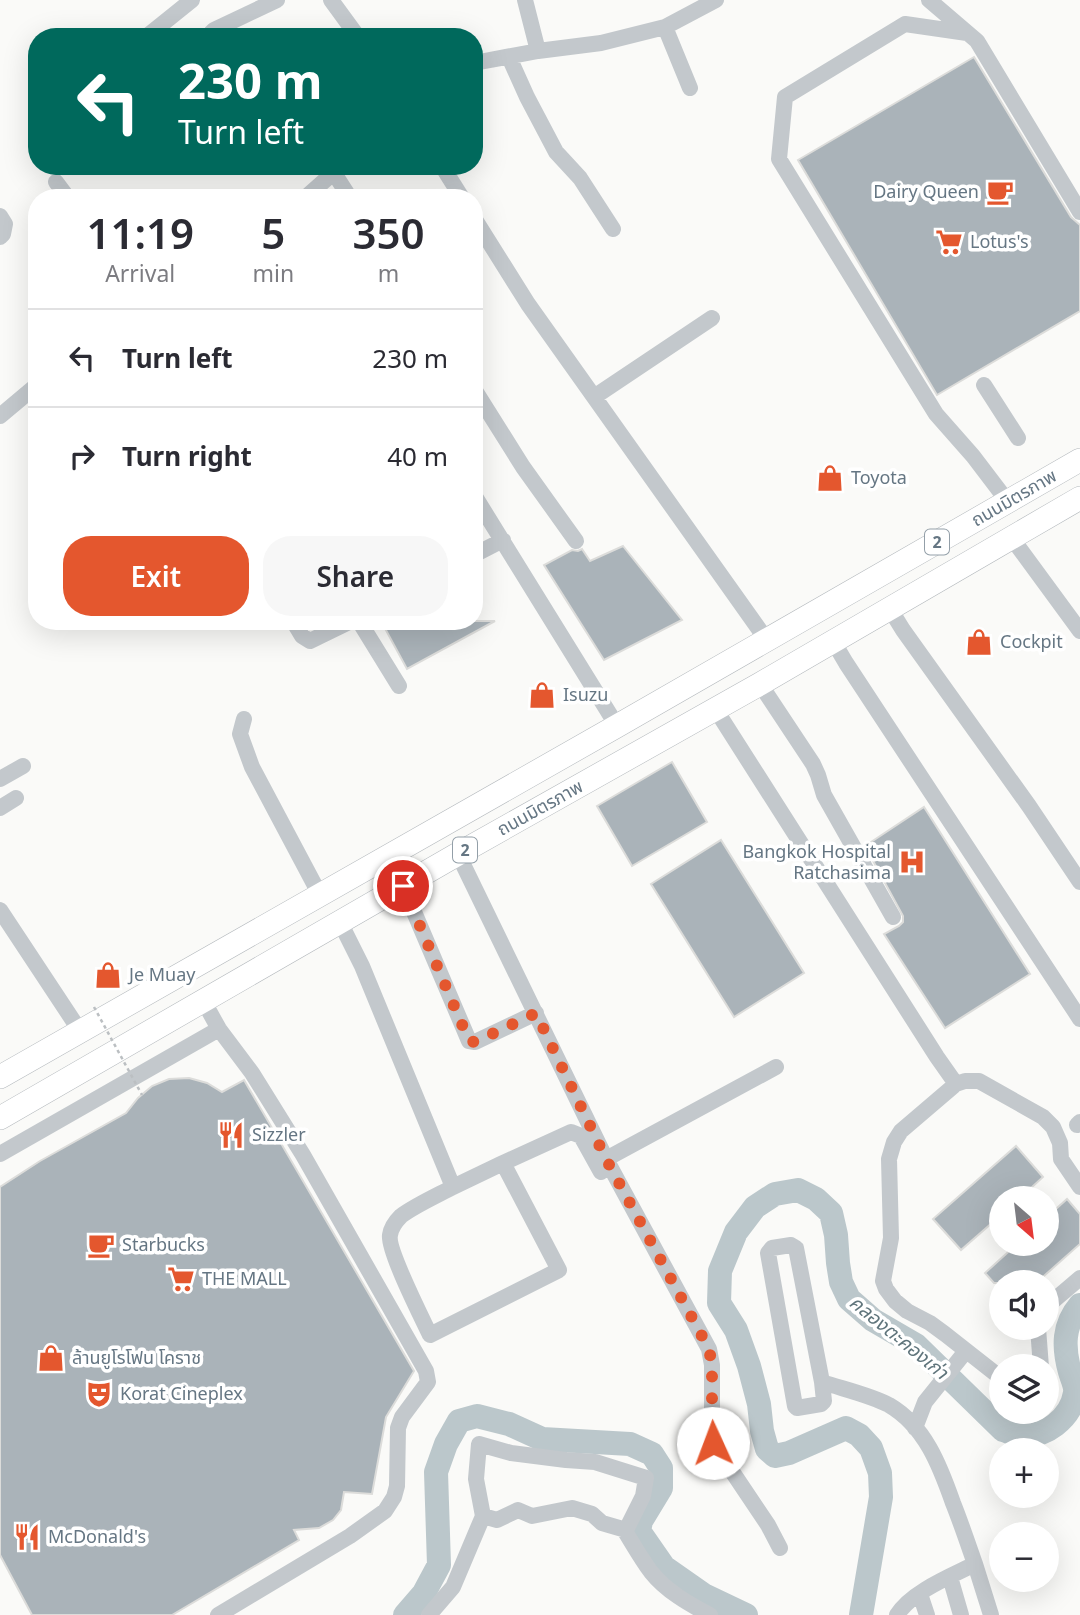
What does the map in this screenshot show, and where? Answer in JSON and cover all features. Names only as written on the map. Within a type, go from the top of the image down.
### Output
[{"type":"highway","name":"ถนนมิตรภาพ","points":[[0,1077],[1080,460]]},
{"type":"highway","name":"ถนนมิตรภาพ","points":[[0,1118],[716,710],[1080,498]]},
{"type":"highway","points":[[766,639],[783,671]]},
{"type":"street","points":[[157,28],[192,0]]},
{"type":"street","points":[[219,28],[277,0]]},
{"type":"street","points":[[331,0],[349,28]]},
{"type":"street","points":[[526,0],[538,51]]},
{"type":"street","points":[[483,61],[601,43],[665,27],[716,0]]},
{"type":"street","points":[[929,0],[977,41],[1080,212]]},
{"type":"street","points":[[967,33],[905,24],[785,97],[779,159],[936,414],[1008,502]]},
{"type":"street","points":[[665,27],[690,88]]},
{"type":"street","points":[[509,57],[556,152],[586,187],[613,229]]},
{"type":"street","points":[[315,189],[331,175]]},
{"type":"street","points":[[56,182],[61,189]]},
{"type":"street","points":[[0,216],[5,224],[0,237]]},
{"type":"street","points":[[483,232],[528,304],[766,639]]},
{"type":"street","points":[[594,397],[712,318]]},
{"type":"street","points":[[985,385],[1018,438]]},
{"type":"street","points":[[0,416],[28,393]]},
{"type":"street","points":[[483,403],[523,467],[576,541]]},
{"type":"street","points":[[483,509],[618,726]]},
{"type":"street","points":[[1012,537],[1080,631]]},
{"type":"street","points":[[483,550],[503,540]]},
{"type":"street","points":[[890,609],[902,630],[1029,806],[1080,882]]},
{"type":"street","points":[[298,630],[310,641],[333,630]]},
{"type":"street","points":[[365,630],[399,686]]},
{"type":"street","points":[[833,641],[1080,1019]]},
{"type":"street","points":[[760,684],[813,764],[824,795],[894,917]]},
{"type":"street","points":[[716,710],[956,1084]]},
{"type":"street","points":[[244,719],[240,734],[252,767],[320,895]]},
{"type":"street","points":[[0,779],[23,766]]},
{"type":"street","points":[[0,808],[16,798]]},
{"type":"street","points":[[458,855],[536,1013],[603,1165],[709,1349],[712,1365],[713,1443],[768,1525],[780,1548]]},
{"type":"street","points":[[403,886],[469,1041],[475,1042],[536,1013]]},
{"type":"street","points":[[0,910],[80,1031]]},
{"type":"street","points":[[340,922],[362,967],[453,1187]]},
{"type":"street","points":[[204,1002],[219,1030],[252,1073],[303,1156],[426,1371],[428,1382],[402,1417],[398,1428],[397,1486],[385,1511],[351,1536],[218,1615]]},
{"type":"street","points":[[0,1154],[219,1030]]},
{"type":"street","points":[[603,1165],[776,1067]]},
{"type":"street","points":[[989,1370],[964,1354],[930,1323],[907,1311],[886,1289],[883,1281],[891,1238],[889,1158],[894,1142],[901,1131],[956,1084],[979,1081],[1043,1116],[1053,1127],[1060,1143],[1061,1159],[1080,1187]]},
{"type":"street","points":[[503,1163],[559,1270],[430,1335],[391,1246],[389,1236],[402,1215],[453,1187],[503,1163],[570,1132],[581,1136],[603,1165]]},
{"type":"street","points":[[791,1245],[796,1248],[822,1382],[824,1401],[821,1404],[797,1408],[795,1406],[768,1253],[772,1248],[791,1245]]},
{"type":"street","points":[[1059,1296],[1080,1278]]},
{"type":"street","points":[[915,1427],[931,1393],[964,1354]]},
{"type":"street","points":[[822,1382],[886,1404],[905,1416],[927,1443],[938,1461],[991,1615]]},
{"type":"street","points":[[429,1615],[453,1587],[483,1516],[477,1479],[479,1444],[511,1453],[595,1462],[646,1478],[643,1496],[626,1534],[651,1573],[688,1604],[710,1615]]},
{"type":"street","points":[[483,1516],[497,1520],[518,1510],[532,1516],[572,1508],[592,1514],[602,1523],[626,1530]]},
{"type":"street","points":[[897,1615],[905,1604],[920,1594],[975,1564]]},
{"type":"street","points":[[950,1577],[961,1615]]},
{"type":"street","points":[[920,1594],[927,1615]]},
{"type":"path","points":[[94,1007],[142,1095]]},
{"type":"building","points":[[974,57],[1071,217],[1080,225],[1080,311],[937,395],[798,160]]},
{"type":"building","points":[[623,546],[682,620],[604,660],[544,565],[572,550],[582,549],[590,561]]},
{"type":"building","points":[[483,621],[495,621],[483,628]]},
{"type":"building","points":[[386,630],[478,630],[407,669]]},
{"type":"building","points":[[672,762],[707,822],[632,866],[597,806]]},
{"type":"building","name":"Bangkok Hospital Ratchasima","points":[[924,807],[1030,974],[945,1028],[884,934],[899,926],[903,922],[903,916],[865,846]]},
{"type":"building","points":[[721,840],[804,973],[734,1017],[651,884]]},
{"type":"building","name":"THE MALL","points":[[189,1078],[207,1083],[222,1092],[244,1080],[414,1371],[386,1417],[372,1494],[344,1492],[341,1510],[333,1520],[319,1528],[294,1530],[299,1540],[172,1615],[32,1615],[0,1555],[0,1187],[40,1161],[126,1113],[152,1086],[169,1079]]},
{"type":"building","points":[[1016,1146],[1043,1177],[1033,1186],[989,1186],[989,1226],[961,1250],[933,1219]]},
{"type":"building","points":[[1067,1199],[1080,1214],[1080,1244],[1051,1270],[989,1270],[989,1277],[985,1273],[1004,1256],[1059,1256],[1059,1206]]},
{"type":"waterway","name":"คลองตะคองเก่า","points":[[861,1615],[881,1497],[880,1473],[871,1448],[859,1435],[846,1428],[789,1453],[775,1456],[767,1449],[749,1366],[736,1330],[719,1303],[720,1271],[736,1232],[755,1207],[775,1194],[798,1190],[816,1199],[831,1213],[841,1282],[849,1299],[873,1320],[916,1345],[1003,1430],[1017,1435],[1038,1434],[1047,1430],[1062,1418],[1073,1402],[1075,1388],[1068,1363],[1066,1337],[1070,1320],[1080,1305]]},
{"type":"waterway","name":"คลองตะคองเก่า","points":[[405,1615],[424,1593],[439,1565],[436,1472],[446,1444],[459,1421],[477,1416],[509,1424],[542,1439],[630,1444],[652,1454],[661,1468],[661,1488],[641,1521],[639,1531],[664,1567],[704,1595],[746,1615]]},
{"type":"place","name":"Dairy Queen","points":[[1000,192]]},
{"type":"place","name":"Lotus's","points":[[949,242]]},
{"type":"place","name":"Toyota","points":[[830,478]]},
{"type":"place","name":"Cockpit","points":[[979,642]]},
{"type":"place","name":"Isuzu","points":[[542,695]]},
{"type":"place","name":"Bangkok Hospital Ratchasima","points":[[912,862]]},
{"type":"place","name":"Je Muay","points":[[108,975]]},
{"type":"place","name":"Sizzler","points":[[231,1135]]},
{"type":"place","name":"Starbucks","points":[[101,1245]]},
{"type":"place","name":"THE MALL","points":[[181,1279]]},
{"type":"place","name":"ล้านยูโรโฟน โคราช","points":[[51,1358]]},
{"type":"place","name":"Korat Cineplex","points":[[99,1394]]},
{"type":"place","name":"McDonald's","points":[[27,1537]]},
{"type":"route","points":[[403,886],[469,1041],[475,1042],[536,1013],[606,1159],[709,1349],[712,1365],[713,1443]]}]
